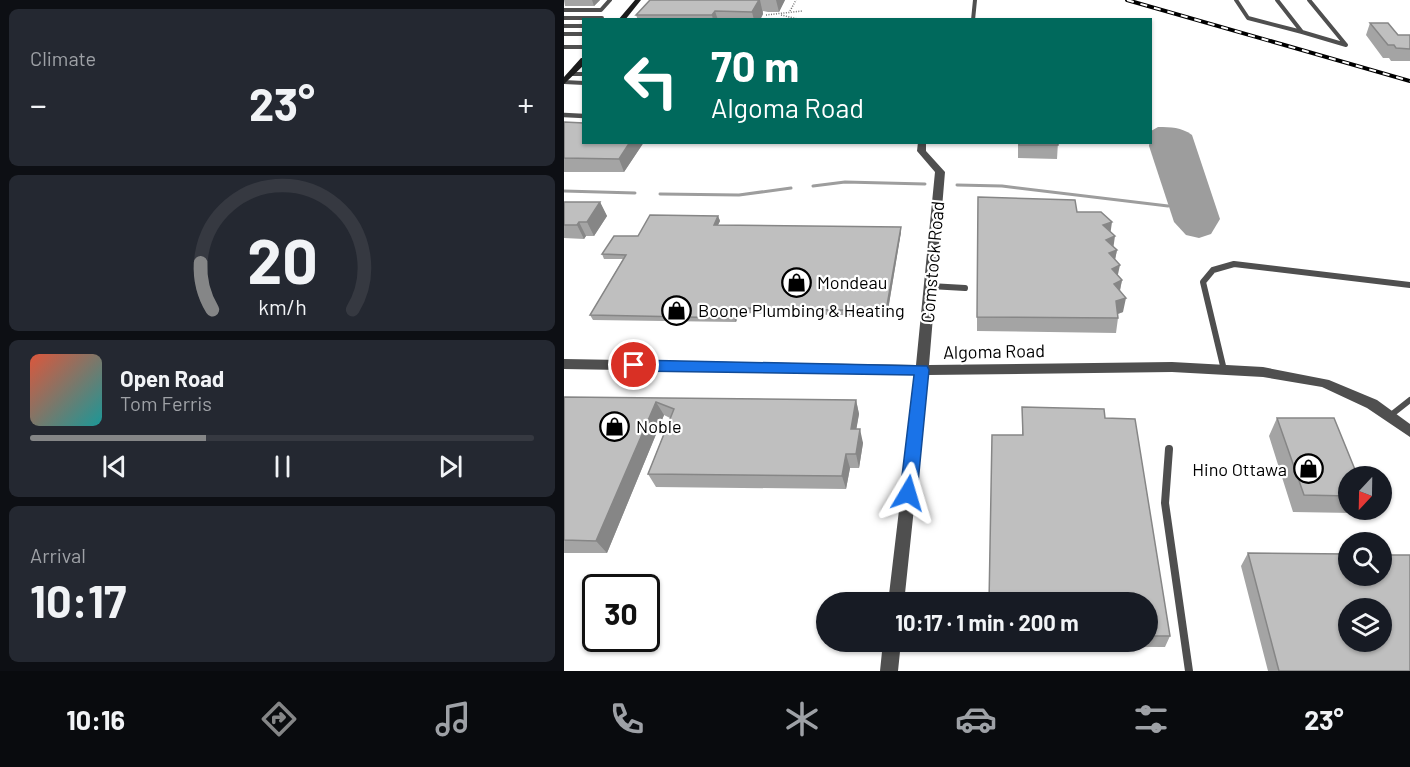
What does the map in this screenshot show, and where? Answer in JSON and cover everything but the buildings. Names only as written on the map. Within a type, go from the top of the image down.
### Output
[{"type":"street","points":[[623,18],[638,0]]},
{"type":"street","points":[[564,82],[582,62]]},
{"type":"street","name":"Comstock Road","points":[[897,592],[922,370],[940,172],[921,151],[922,144]]},
{"type":"street","name":"Algoma Road","points":[[564,364],[922,370],[1172,367],[1263,372],[1324,382],[1372,404],[1410,430]]},
{"type":"street","points":[[890,671],[891,652]]},
{"type":"lane","points":[[564,10],[601,10],[610,0]]},
{"type":"lane","points":[[973,18],[975,0]]},
{"type":"lane","points":[[1236,0],[1248,18],[1346,45],[1309,0]]},
{"type":"lane","points":[[1277,0],[1302,32]]},
{"type":"lane","points":[[564,18],[602,18]]},
{"type":"lane","points":[[564,26],[582,26]]},
{"type":"lane","points":[[564,34],[582,34]]},
{"type":"lane","points":[[564,47],[582,47]]},
{"type":"lane","points":[[571,74],[582,74]]},
{"type":"lane","points":[[564,82],[582,83]]},
{"type":"lane","points":[[564,115],[582,116]]},
{"type":"lane","points":[[1224,370],[1203,282],[1213,270],[1234,264],[1410,285]]},
{"type":"lane","points":[[930,286],[965,288]]},
{"type":"lane","points":[[1391,416],[1410,400]]},
{"type":"lane","points":[[1169,449],[1165,503],[1189,671]]},
{"type":"path","points":[[790,11],[796,0]]},
{"type":"path","points":[[781,15],[790,11],[802,11]]},
{"type":"path","points":[[766,15],[794,18]]},
{"type":"shaded area","points":[[1158,127],[1172,127],[1192,135],[1220,219],[1211,234],[1199,238],[1186,235],[1174,222],[1149,146],[1152,144],[1152,130]]},
{"type":"waterway","points":[[813,186],[845,182],[925,184]]},
{"type":"waterway","points":[[957,185],[1002,186],[1168,206]]},
{"type":"waterway","points":[[660,194],[739,195],[791,188]]},
{"type":"waterway","points":[[564,191],[635,193]]},
{"type":"railway","points":[[1127,0],[1410,81]]},
{"type":"place","name":"Mondeau","points":[[796,282]]},
{"type":"place","name":"Boone Plumbing & Heating","points":[[677,310]]},
{"type":"place","name":"Noble","points":[[615,426]]},
{"type":"place","name":"Hino Ottawa","points":[[1308,469]]},
{"type":"route","points":[[634,365],[922,370],[908,493]]}]
